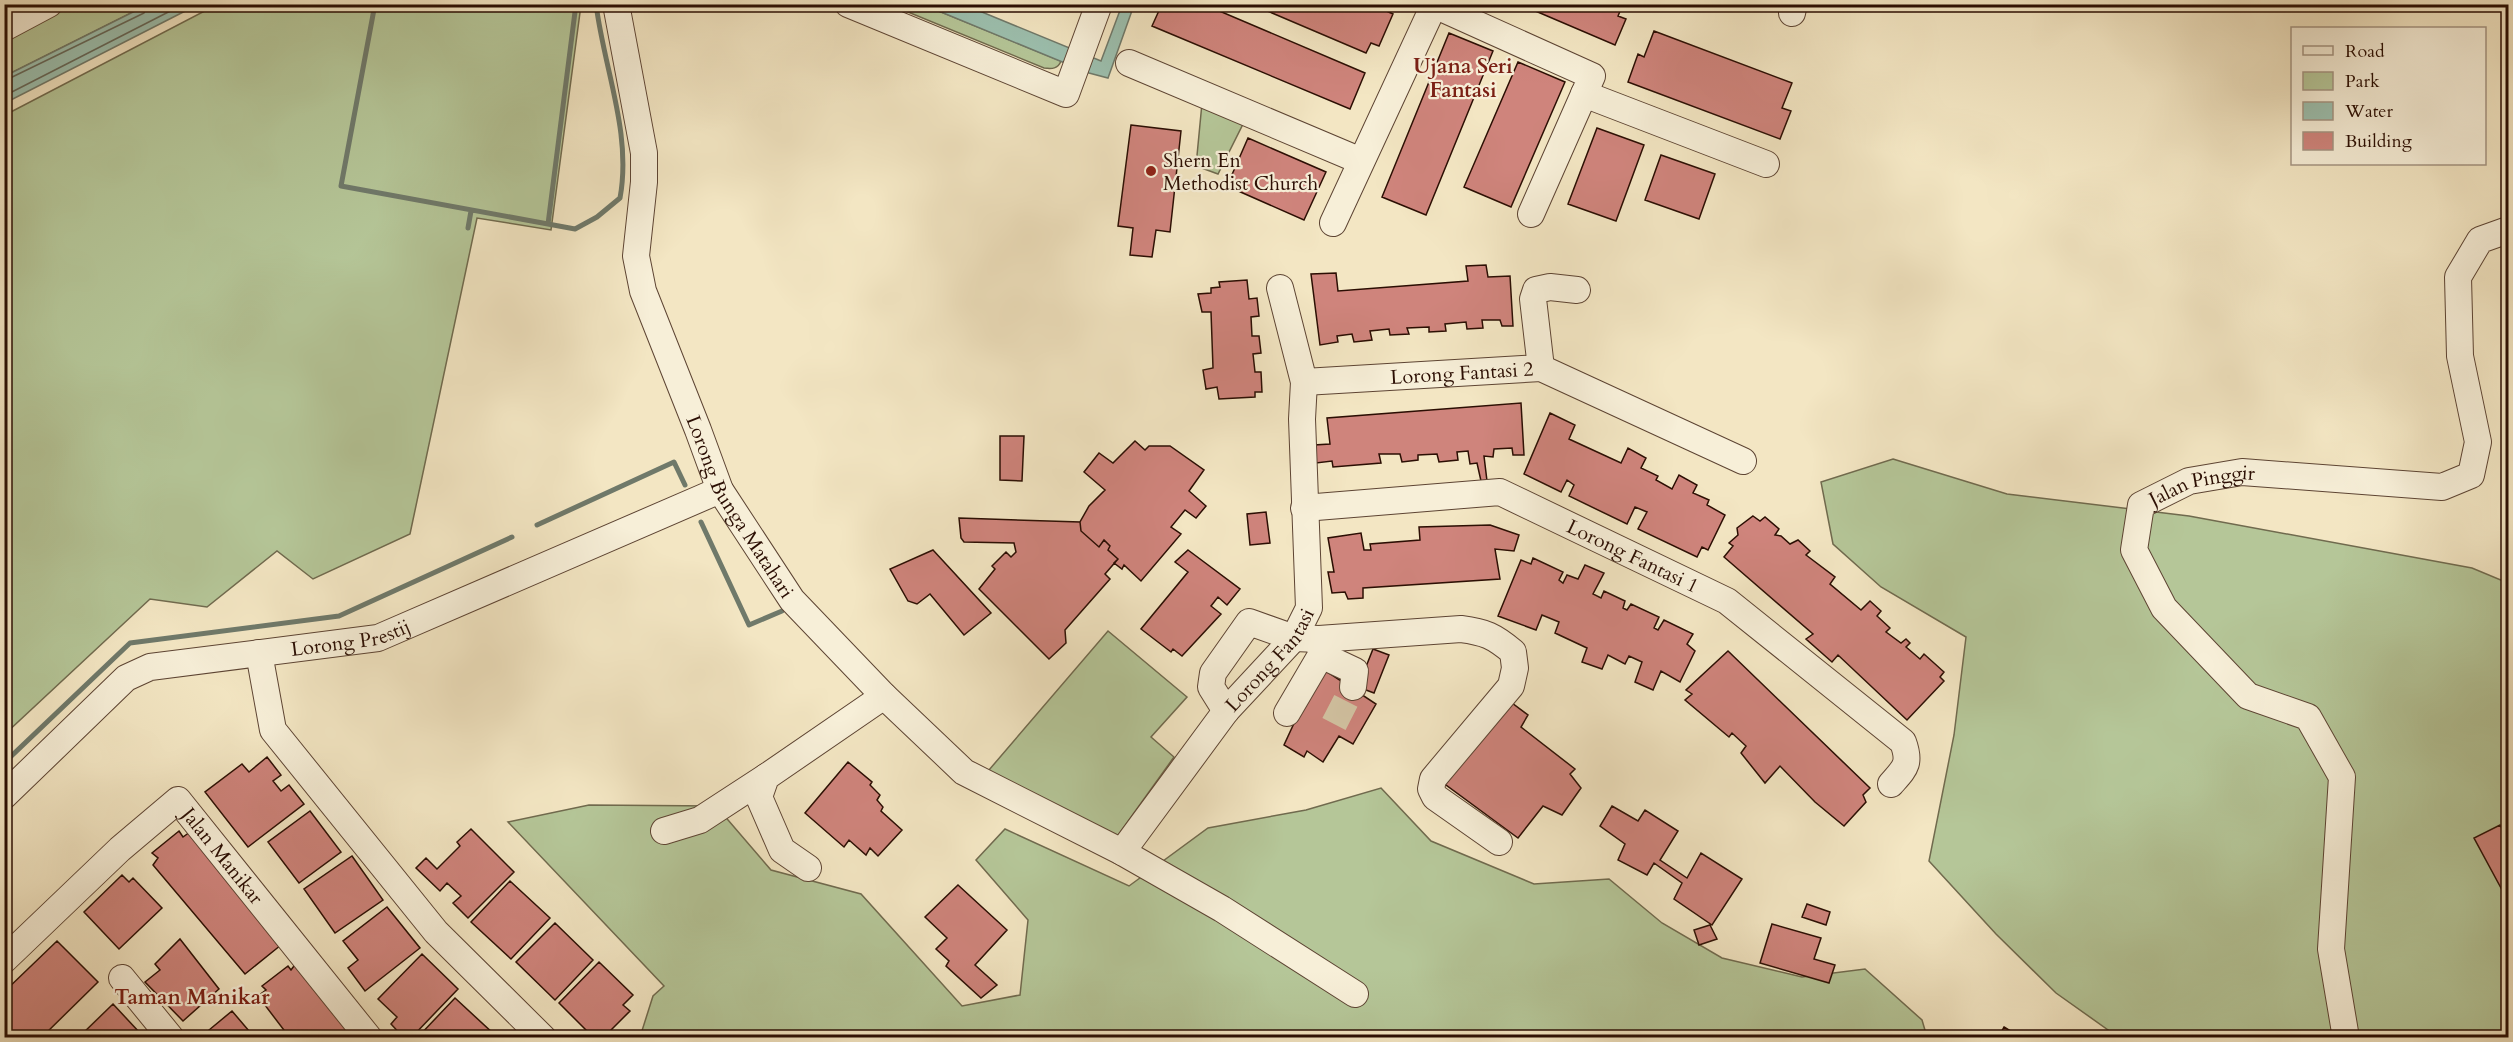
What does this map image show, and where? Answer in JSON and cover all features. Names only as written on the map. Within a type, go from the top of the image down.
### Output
[{"type":"street","points":[[4,28],[48,4]]},
{"type":"street","name":"Lorong Bunga Matahari","points":[[616,4],[644,153],[644,182],[636,255],[643,291],[699,430],[720,490],[792,600],[884,696],[964,772],[1122,852],[1222,909],[1354,994]]},
{"type":"street","points":[[848,4],[1066,94],[1099,4]]},
{"type":"street","points":[[1333,224],[1433,5],[1588,85],[1766,164]]},
{"type":"street","points":[[1129,63],[1361,161]]},
{"type":"street","points":[[1531,214],[1588,85]]},
{"type":"street","name":"Jalan Pinggir","points":[[2346,1038],[2331,949],[2342,777],[2308,717],[2248,696],[2164,608],[2134,550],[2141,505],[2189,482],[2242,472],[2442,487],[2471,475],[2478,441],[2460,356],[2458,277],[2480,240],[2508,230]]},
{"type":"street","points":[[1541,368],[1533,299],[1536,290],[1550,287],[1577,290]]},
{"type":"street","name":"Lorong Fantasi","points":[[1122,852],[1226,711],[1294,638],[1309,608],[1302,418],[1304,382],[1280,288]]},
{"type":"street","name":"Lorong Fantasi 2","points":[[1304,382],[1541,368],[1743,461]]},
{"type":"street","name":"Lorong Prestij","points":[[4,796],[126,678],[150,667],[378,638],[720,490]]},
{"type":"street","name":"Lorong Fantasi 1","points":[[1304,508],[1500,492],[1727,601],[1903,742],[1907,755],[1906,767],[1891,784]]},
{"type":"street","points":[[1226,711],[1211,687],[1213,673],[1249,622],[1320,647],[1355,671],[1353,687]]},
{"type":"street","points":[[1320,647],[1461,630],[1479,631],[1495,637],[1513,652],[1515,668],[1511,686],[1433,779],[1431,789],[1435,797],[1499,842]]},
{"type":"street","points":[[1287,713],[1320,647]]},
{"type":"street","points":[[259,653],[273,730],[436,932],[543,1038]]},
{"type":"street","points":[[664,831],[700,820],[884,696]]},
{"type":"street","points":[[766,777],[759,797],[782,850],[808,868]]},
{"type":"street","name":"Jalan Manikar","points":[[4,960],[120,849],[178,800],[369,1038]]},
{"type":"street","points":[[122,978],[171,1038]]},
{"type":"green space","points":[[218,4],[581,5],[551,230],[477,218],[410,534],[313,579],[277,551],[207,607],[150,599],[5,734],[5,115]]},
{"type":"green space","points":[[70,5],[147,5],[5,76],[4,40]]},
{"type":"green space","points":[[891,5],[924,5],[1061,61],[1054,68],[1044,68]]},
{"type":"green space","points":[[1202,103],[1244,122],[1218,174],[1196,166]]},
{"type":"green space","points":[[1893,459],[2007,494],[2189,516],[2472,568],[2508,583],[2508,1037],[2118,1037],[2056,993],[1996,934],[1929,861],[1954,735],[1966,637],[1881,587],[1833,544],[1821,482]]},
{"type":"green space","points":[[1108,631],[1187,697],[1151,737],[1174,757],[1116,838],[983,777]]},
{"type":"green space","points":[[1381,788],[1431,841],[1534,884],[1609,879],[1662,923],[1722,958],[1802,977],[1865,969],[1922,1020],[1927,1037],[640,1037],[653,996],[664,986],[508,822],[589,805],[716,806],[771,870],[861,894],[962,1006],[1020,995],[1028,920],[976,860],[1005,829],[1129,886],[1208,828],[1306,810]]},
{"type":"water","points":[[147,5],[197,5],[5,103],[5,76]]},
{"type":"water","points":[[924,5],[965,5],[1101,61],[1122,5],[1134,5],[1108,78],[1089,73]]},
{"type":"building","points":[[1162,4],[1203,4],[1365,73],[1350,109],[1152,26]]},
{"type":"building","points":[[1251,4],[1371,4],[1393,14],[1379,46],[1371,43],[1366,53]]},
{"type":"building","points":[[1519,4],[1623,4],[1618,16],[1626,19],[1615,45]]},
{"type":"building","points":[[1654,31],[1792,83],[1782,108],[1791,111],[1780,139],[1628,82],[1638,54],[1644,57]]},
{"type":"building","points":[[1449,33],[1493,51],[1426,215],[1382,197]]},
{"type":"building","points":[[1518,62],[1565,82],[1511,207],[1464,187]]},
{"type":"building","name":"Shern En Methodist Church","points":[[1131,125],[1181,131],[1170,232],[1156,230],[1152,257],[1130,255],[1133,228],[1118,226]]},
{"type":"building","points":[[1597,128],[1644,145],[1616,221],[1568,204]]},
{"type":"building","points":[[1248,138],[1326,172],[1304,220],[1227,186]]},
{"type":"building","points":[[1661,155],[1715,174],[1699,219],[1645,200]]},
{"type":"building","points":[[1486,265],[1488,277],[1510,276],[1513,326],[1502,326],[1500,320],[1482,320],[1483,328],[1467,329],[1466,322],[1445,324],[1446,331],[1429,332],[1429,327],[1407,328],[1409,334],[1390,335],[1389,329],[1370,331],[1372,340],[1354,342],[1352,334],[1337,336],[1338,342],[1320,345],[1311,274],[1336,273],[1338,291],[1468,281],[1466,266]]},
{"type":"building","points":[[1247,280],[1249,299],[1257,298],[1259,316],[1251,317],[1252,336],[1259,336],[1261,353],[1253,354],[1255,372],[1261,372],[1262,392],[1255,392],[1255,397],[1219,399],[1217,387],[1206,389],[1203,370],[1213,368],[1211,312],[1202,312],[1198,294],[1211,293],[1211,288],[1220,287],[1219,282]]},
{"type":"building","points":[[1521,403],[1524,455],[1513,455],[1512,448],[1494,449],[1493,457],[1484,456],[1487,481],[1481,481],[1477,463],[1470,464],[1468,451],[1457,452],[1458,460],[1439,462],[1437,454],[1418,455],[1418,460],[1402,462],[1400,454],[1379,454],[1381,463],[1333,467],[1332,461],[1316,463],[1314,445],[1330,444],[1327,418]]},
{"type":"building","points":[[1550,413],[1575,425],[1569,439],[1621,463],[1628,448],[1646,458],[1641,468],[1658,476],[1656,480],[1672,489],[1679,475],[1697,485],[1693,493],[1709,500],[1707,505],[1725,515],[1708,550],[1702,547],[1697,557],[1638,529],[1647,512],[1635,507],[1627,524],[1569,496],[1574,485],[1567,480],[1561,492],[1524,474]]},
{"type":"building","points":[[1000,436],[1024,436],[1022,481],[1000,480]]},
{"type":"building","points":[[1135,441],[1145,450],[1149,446],[1170,446],[1204,470],[1189,491],[1206,506],[1196,518],[1185,510],[1171,527],[1181,534],[1141,581],[1124,565],[1122,569],[1114,563],[1118,559],[1108,550],[1110,546],[1104,540],[1099,547],[1081,531],[1080,522],[1089,506],[1105,490],[1084,472],[1099,453],[1113,463]]},
{"type":"building","points":[[1266,512],[1270,543],[1250,545],[1247,514]]},
{"type":"building","points":[[1753,516],[1760,521],[1765,517],[1779,529],[1775,535],[1781,536],[1790,544],[1798,540],[1810,551],[1806,555],[1835,577],[1830,584],[1861,610],[1870,601],[1881,611],[1877,616],[1890,628],[1886,632],[1901,643],[1906,639],[1910,643],[1906,647],[1920,659],[1924,654],[1944,672],[1940,677],[1944,681],[1907,720],[1838,655],[1832,662],[1806,639],[1813,634],[1724,557],[1733,546],[1729,543],[1738,535],[1737,528]]},
{"type":"building","points":[[959,518],[1080,522],[1081,531],[1099,547],[1104,540],[1110,546],[1108,550],[1118,559],[1105,574],[1110,579],[1065,630],[1066,643],[1049,659],[979,589],[995,569],[992,566],[1006,552],[1011,557],[1016,552],[1014,543],[964,542],[961,538]]},
{"type":"building","points":[[1490,525],[1519,535],[1514,551],[1495,549],[1500,579],[1363,588],[1363,598],[1348,599],[1345,592],[1332,593],[1328,572],[1334,572],[1328,538],[1361,533],[1364,550],[1371,550],[1370,544],[1420,540],[1419,527]]},
{"type":"building","points":[[933,550],[991,613],[964,635],[930,594],[917,604],[908,601],[890,569]]},
{"type":"building","points":[[1188,550],[1240,589],[1227,605],[1218,597],[1211,606],[1221,614],[1182,656],[1173,649],[1171,652],[1141,629],[1188,572],[1175,562]]},
{"type":"building","points":[[1533,558],[1563,572],[1559,580],[1563,583],[1567,575],[1578,579],[1585,565],[1604,573],[1593,594],[1601,598],[1604,591],[1625,601],[1623,608],[1627,610],[1631,604],[1659,617],[1654,628],[1658,630],[1664,620],[1693,634],[1687,644],[1695,651],[1680,682],[1661,671],[1653,690],[1635,682],[1642,662],[1629,656],[1625,664],[1608,655],[1602,669],[1582,662],[1587,648],[1555,633],[1559,622],[1542,615],[1536,630],[1498,616],[1521,560],[1531,564]]},
{"type":"building","points":[[1373,649],[1389,655],[1374,693],[1358,687]]},
{"type":"building","points":[[1728,651],[1870,788],[1863,795],[1866,802],[1844,826],[1815,802],[1780,766],[1765,783],[1741,753],[1746,746],[1732,733],[1729,737],[1685,700],[1692,694],[1686,690]]},
{"type":"building","points":[[1320,667],[1376,704],[1353,744],[1339,736],[1323,762],[1307,751],[1304,757],[1284,745]]},
{"type":"building","points":[[1504,697],[1528,715],[1521,727],[1575,769],[1570,774],[1581,788],[1562,815],[1543,806],[1518,838],[1442,782]]},
{"type":"building","points":[[267,757],[281,775],[273,781],[281,791],[289,785],[304,804],[248,847],[205,792],[242,764],[249,772]]},
{"type":"building","points":[[848,762],[872,782],[870,785],[880,795],[877,800],[883,807],[881,811],[902,830],[878,856],[870,848],[866,855],[849,840],[844,847],[805,813]]},
{"type":"building","points":[[1612,806],[1638,821],[1645,810],[1678,831],[1660,860],[1687,878],[1701,853],[1742,879],[1712,925],[1674,899],[1682,883],[1654,863],[1647,875],[1618,860],[1625,844],[1600,826]]},
{"type":"building","points":[[310,811],[341,852],[299,883],[268,842]]},
{"type":"building","points":[[2500,825],[2508,840],[2508,901],[2474,838]]},
{"type":"building","points":[[471,829],[514,872],[468,918],[453,903],[461,896],[447,883],[440,891],[416,868],[426,858],[437,869],[460,846],[457,842]]},
{"type":"building","points":[[179,831],[183,837],[190,832],[281,945],[245,974],[153,865],[158,858],[152,853]]},
{"type":"building","points":[[352,856],[383,900],[335,933],[304,889]]},
{"type":"building","points":[[122,875],[129,882],[133,878],[162,908],[119,949],[84,912]]},
{"type":"building","points":[[510,881],[550,918],[511,959],[471,922]]},
{"type":"building","points":[[958,885],[1007,930],[975,965],[997,985],[981,998],[946,966],[949,961],[936,949],[947,938],[925,917]]},
{"type":"building","points":[[1807,904],[1830,912],[1826,925],[1802,917]]},
{"type":"building","points":[[387,907],[420,948],[365,991],[348,968],[358,960],[343,941]]},
{"type":"building","points":[[555,923],[593,960],[555,1000],[516,962]]},
{"type":"building","points":[[1772,924],[1821,938],[1814,959],[1835,965],[1829,983],[1760,963]]},
{"type":"building","points":[[1710,925],[1717,939],[1699,945],[1694,930]]},
{"type":"building","points":[[180,939],[219,989],[183,1021],[145,982],[160,970],[155,964]]},
{"type":"building","points":[[57,941],[98,982],[41,1038],[4,1038],[4,992]]},
{"type":"building","points":[[422,954],[458,989],[411,1038],[404,1038],[391,1024],[397,1017],[378,999]]},
{"type":"building","points":[[297,962],[356,1038],[290,1038],[258,996],[266,990],[262,986],[288,966],[291,970]]},
{"type":"building","points":[[599,962],[633,995],[623,1005],[630,1011],[603,1038],[594,1038],[559,1003]]},
{"type":"building","points":[[455,998],[496,1036],[495,1038],[417,1038]]},
{"type":"building","points":[[113,1004],[140,1033],[135,1038],[78,1038]]},
{"type":"building","points":[[232,1011],[255,1038],[208,1038],[212,1034],[209,1030]]},
{"type":"building","points":[[2004,1027],[2022,1038],[1998,1038]]},
{"type":"waterway","points":[[375,4],[341,186],[548,224],[576,4]]},
{"type":"waterway","points":[[548,224],[575,229],[597,217],[620,198],[623,174],[620,125],[596,4]]},
{"type":"waterway","points":[[468,228],[471,211]]},
{"type":"waterway","points":[[537,525],[674,462],[685,485]]},
{"type":"waterway","points":[[701,522],[749,625],[782,611]]},
{"type":"waterway","points":[[4,763],[130,643],[339,616],[512,537]]},
{"type":"tunnel","points":[[1334,724],[1353,687]]},
{"type":"place","name":"Shern En Methodist Church","points":[[1151,171]]},
{"type":"district","name":"Ujana Seri Fantasi","points":[[1463,78]]},
{"type":"district","name":"Taman Manikar","points":[[192,997]]}]
